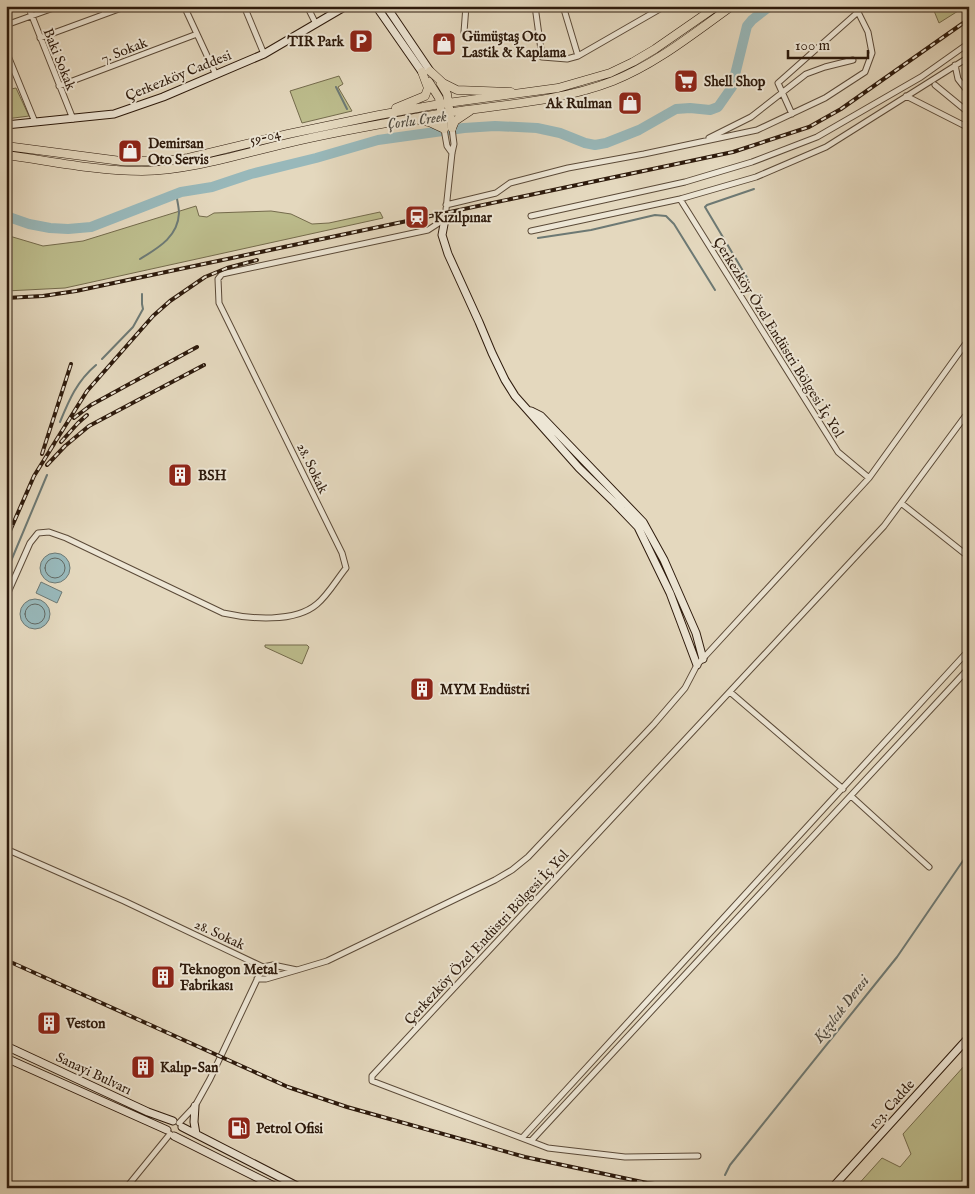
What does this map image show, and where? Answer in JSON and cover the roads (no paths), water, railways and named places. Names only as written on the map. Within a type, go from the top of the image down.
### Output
[{"type":"main road","name":"Çerkezköy Caddesi","points":[[6,125],[114,114],[163,97],[264,54],[346,6]]},
{"type":"main road","points":[[376,6],[440,98],[441,114],[448,128]]},
{"type":"main road","points":[[386,6],[447,94],[450,112],[448,128]]},
{"type":"main road","name":"59-04","points":[[6,146],[121,161],[164,161],[188,158],[379,114],[558,88],[610,73],[633,62],[656,49],[717,6]]},
{"type":"main road","name":"59-04","points":[[6,155],[120,170],[165,170],[190,166],[290,142],[413,118],[560,97],[589,89],[637,70],[732,6]]},
{"type":"main road","points":[[430,71],[443,83],[457,90],[528,93]]},
{"type":"main road","points":[[379,114],[425,96],[428,88],[422,72]]},
{"type":"main road","points":[[448,128],[455,121],[474,109]]},
{"type":"main road","points":[[413,118],[448,128]]},
{"type":"main road","points":[[445,219],[442,235],[448,254],[492,353],[514,396],[579,468],[638,527],[670,593],[700,662]]},
{"type":"main road","name":"103. Cadde","points":[[832,1188],[969,1037]]},
{"type":"main road","name":"Sanayi Bulvarı","points":[[6,1046],[178,1124],[301,1188]]},
{"type":"main road","name":"Sanayi Bulvarı","points":[[6,1058],[170,1133],[278,1188]]},
{"type":"main road","points":[[196,1106],[194,1122],[196,1134]]},
{"type":"main road","points":[[169,1124],[178,1124],[181,1132],[170,1133],[169,1124]]},
{"type":"street","name":"Baki Sokak","points":[[28,6],[73,119]]},
{"type":"street","points":[[6,25],[59,6]]},
{"type":"street","points":[[102,6],[105,14]]},
{"type":"street","points":[[40,38],[128,6]]},
{"type":"street","points":[[184,6],[216,74]]},
{"type":"street","points":[[244,6],[264,54]]},
{"type":"street","points":[[307,6],[316,24]]},
{"type":"street","points":[[464,32],[466,6]]},
{"type":"street","points":[[535,6],[542,57],[567,59],[578,56],[663,7]]},
{"type":"street","points":[[563,6],[578,56]]},
{"type":"street","points":[[446,205],[496,193],[510,183],[568,168],[757,130],[826,98],[865,72],[872,53],[868,32],[855,6]]},
{"type":"street","points":[[792,114],[778,83],[858,12]]},
{"type":"street","name":"7. Sokak","points":[[59,86],[197,34]]},
{"type":"street","points":[[531,216],[685,182],[752,162],[817,136],[920,77],[969,43]]},
{"type":"street","points":[[6,50],[34,122]]},
{"type":"street","points":[[531,231],[680,199],[756,176],[826,147],[969,57]]},
{"type":"street","points":[[702,142],[750,117],[806,74],[853,60]]},
{"type":"street","points":[[955,65],[958,79],[969,93]]},
{"type":"street","points":[[936,86],[969,114]]},
{"type":"street","points":[[906,96],[969,128]]},
{"type":"street","points":[[445,219],[454,144],[448,128]]},
{"type":"street","points":[[448,128],[447,146],[452,153]]},
{"type":"street","name":"Çerkezköy Özel Endüstri Bölgesi İç Yol","points":[[680,199],[838,452],[869,478]]},
{"type":"street","name":"28. Sokak","points":[[6,597],[30,543],[38,533],[49,532],[66,538],[223,613],[267,618],[292,615],[309,610],[318,604],[346,568],[342,553],[219,303],[218,279],[222,274],[428,230],[445,219]]},
{"type":"street","points":[[257,979],[266,979],[327,961],[495,880],[512,870],[528,857],[654,724],[685,688],[700,662],[869,478],[969,339]]},
{"type":"street","name":"Çerkezköy Özel Endüstri Bölgesi İç Yol","points":[[698,1156],[625,1158],[548,1148],[372,1081],[372,1076],[884,526],[969,411]]},
{"type":"street","points":[[901,504],[969,557]]},
{"type":"street","points":[[522,1138],[969,650]]},
{"type":"street","points":[[531,1141],[969,668]]},
{"type":"street","points":[[730,692],[843,788]]},
{"type":"street","points":[[851,796],[929,867]]},
{"type":"street","name":"28. Sokak","points":[[6,849],[124,901],[262,967]]},
{"type":"street","points":[[178,1124],[196,1106],[262,967],[274,965],[297,970]]},
{"type":"street","points":[[126,1188],[170,1133]]},
{"type":"water","points":[[55,553],[66,557],[70,568],[66,579],[55,583],[44,579],[40,568],[44,557]]},
{"type":"water","points":[[41,582],[62,592],[57,603],[36,593]]},
{"type":"water","points":[[35,599],[46,603],[50,614],[46,625],[35,629],[24,625],[20,614],[24,603]]},
{"type":"waterway","name":"Çorlu Creek","points":[[6,216],[29,224],[50,228],[91,227],[181,192],[212,187],[251,174],[378,140],[464,128],[495,126],[537,128],[560,133],[585,143],[595,145],[606,143],[639,130],[676,109],[710,110],[718,107],[732,87],[747,26],[770,6]]},
{"type":"waterway","points":[[336,87],[347,109]]},
{"type":"waterway","points":[[749,281],[705,207],[754,189]]},
{"type":"waterway","points":[[140,259],[166,241],[175,229],[179,213],[176,193]]},
{"type":"waterway","points":[[538,238],[591,230],[655,215],[666,216],[674,224],[715,290]]},
{"type":"waterway","points":[[102,359],[133,327],[143,309],[142,294]]},
{"type":"waterway","points":[[60,422],[79,384],[96,365]]},
{"type":"waterway","points":[[6,573],[47,475]]},
{"type":"waterway","name":"Kızılcık Deresi","points":[[725,1175],[730,1165],[897,957],[969,852]]},
{"type":"railway","points":[[6,298],[43,296],[76,291],[733,152],[809,127],[841,109],[969,19]]},
{"type":"railway","points":[[50,450],[87,391],[153,316],[170,301],[205,277],[227,268],[257,260]]},
{"type":"railway","points":[[74,418],[91,405],[197,347]]},
{"type":"railway","points":[[42,454],[71,364]]},
{"type":"railway","points":[[47,465],[65,446],[89,426],[204,365]]},
{"type":"railway","points":[[61,442],[87,415]]},
{"type":"railway","points":[[6,540],[34,476],[54,444]]},
{"type":"railway","points":[[6,960],[288,1087],[347,1107],[525,1157],[647,1183],[685,1188]]},
{"type":"place","name":"TIR Park","points":[[361,41]]},
{"type":"place","name":"Gümüştaş Oto Lastik & Kaplama","points":[[444,44]]},
{"type":"place","name":"Shell Shop","points":[[686,81]]},
{"type":"place","name":"Ak Rulman","points":[[630,103]]},
{"type":"place","name":"Demirsan Oto Servis","points":[[130,151]]},
{"type":"place","name":"Kızılpınar","points":[[417,217]]},
{"type":"place","name":"BSH","points":[[180,475]]},
{"type":"place","name":"MYM Endüstri","points":[[422,689]]},
{"type":"place","name":"Teknogon Metal Fabrikası","points":[[163,977]]},
{"type":"place","name":"Veston","points":[[49,1023]]},
{"type":"place","name":"Kalıp-San","points":[[143,1067]]},
{"type":"place","name":"Petrol Ofisi","points":[[239,1128]]}]
